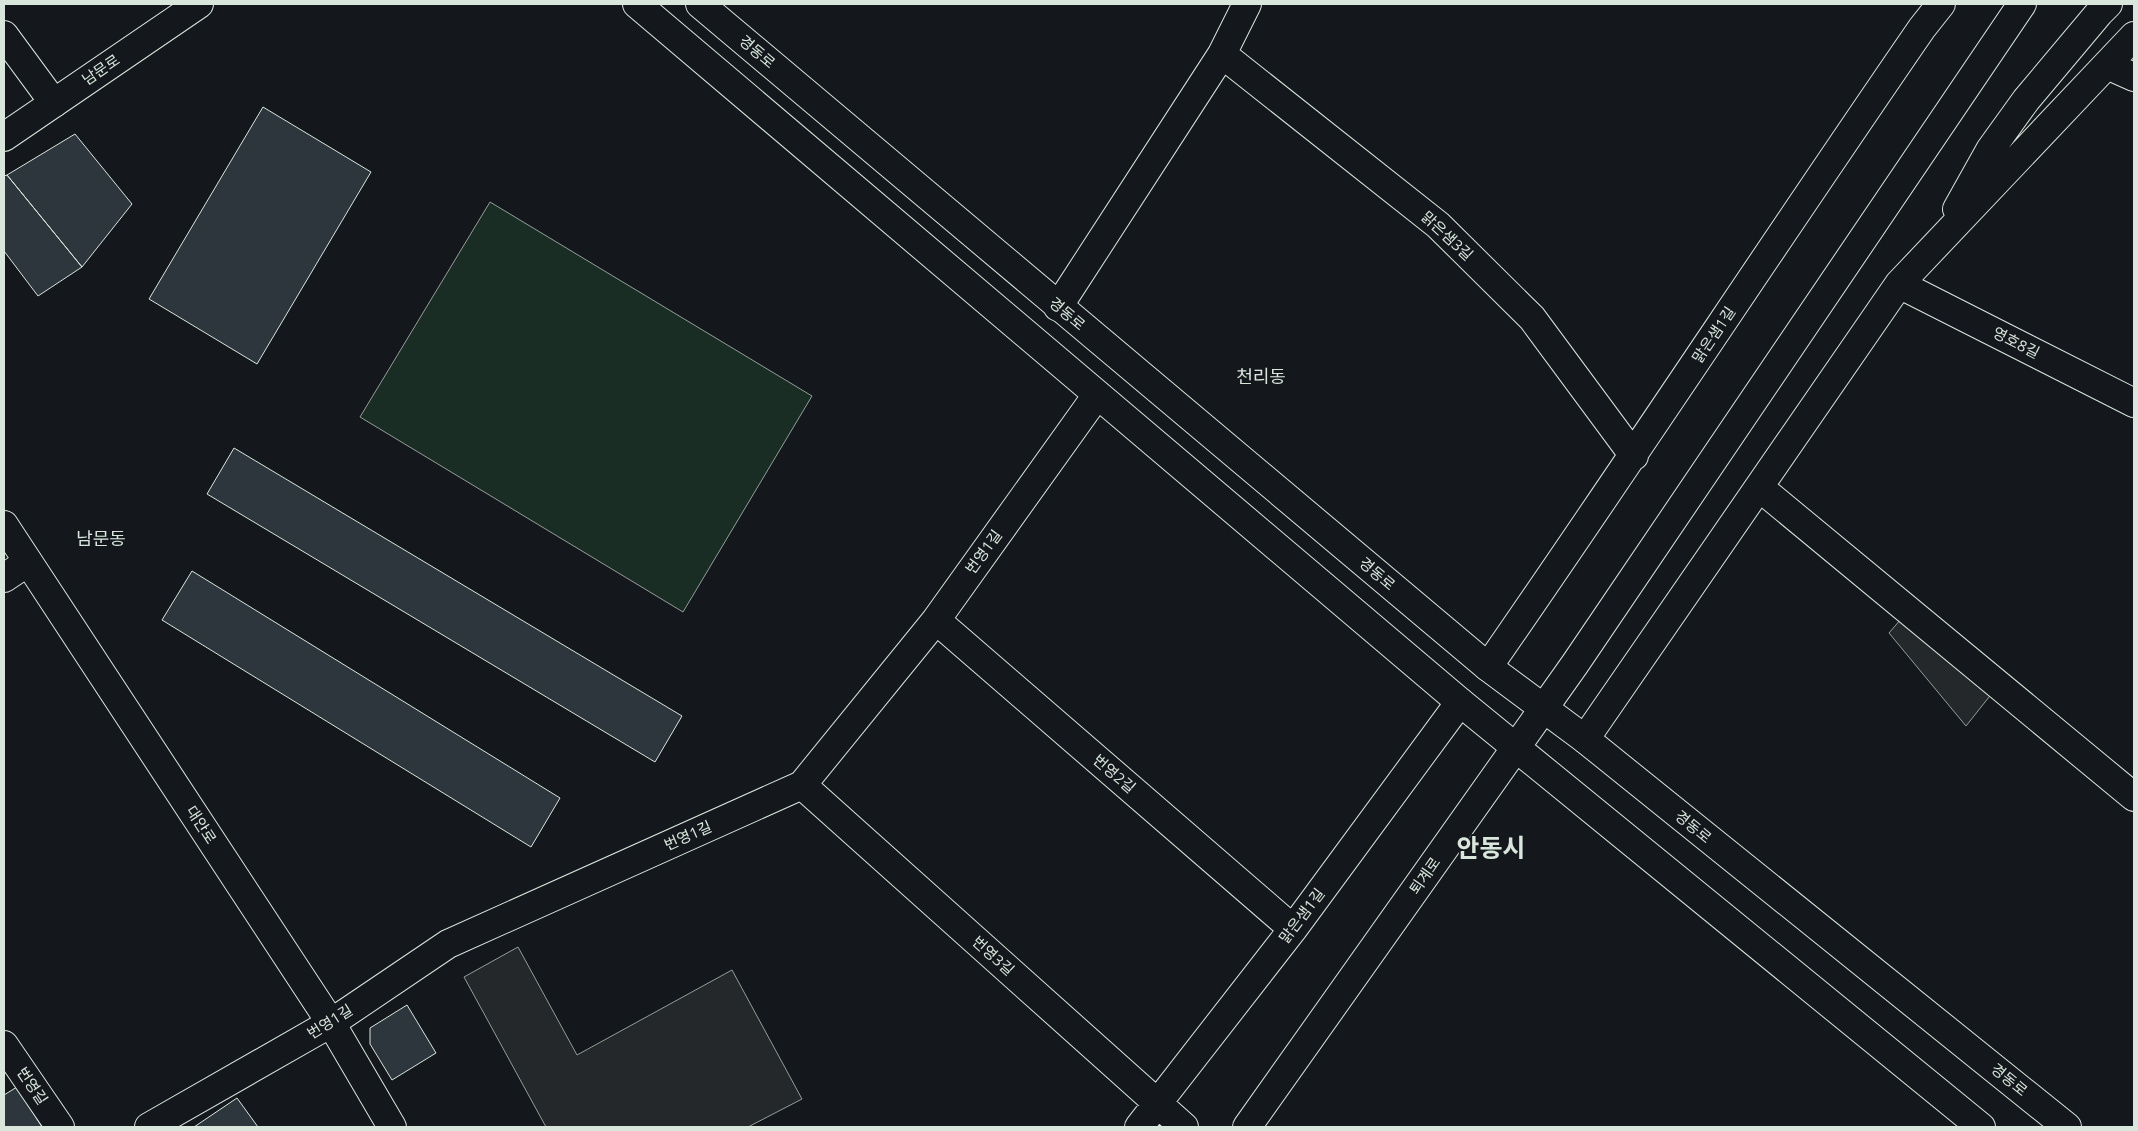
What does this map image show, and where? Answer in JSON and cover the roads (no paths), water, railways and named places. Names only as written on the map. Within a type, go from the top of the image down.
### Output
[{"type":"street","name":"남문로","points":[[4,137],[199,4]]},
{"type":"street","points":[[637,4],[1460,702],[1981,1127]]},
{"type":"street","name":"경동로","points":[[700,4],[1488,667],[1542,709],[1585,739],[2067,1127]]},
{"type":"street","points":[[1058,306],[1222,54],[1247,4]]},
{"type":"street","name":"맑은샘1길","points":[[1488,667],[1634,456],[1805,198],[1922,28],[1941,4]]},
{"type":"street","name":"퇴계로","points":[[1247,1127],[1601,624],[2022,4]]},
{"type":"street","points":[[1938,244],[1995,143],[2026,100],[2108,4]]},
{"type":"street","points":[[4,35],[54,102]]},
{"type":"street","points":[[1585,739],[1899,284],[2134,36]]},
{"type":"street","name":"맑은샘3길","points":[[1222,54],[1438,225],[1532,318],[1634,456]]},
{"type":"street","points":[[2107,65],[2134,77]]},
{"type":"street","name":"영호8길","points":[[1899,284],[2134,403]]},
{"type":"street","name":"번영1길","points":[[149,1127],[331,1023],[448,944],[802,785],[936,620],[1097,394]]},
{"type":"street","points":[[1759,487],[2134,797]]},
{"type":"street","name":"대안로","points":[[4,526],[331,1023],[392,1127]]},
{"type":"street","points":[[4,578],[28,562]]},
{"type":"street","name":"번영2길","points":[[936,620],[1293,929]]},
{"type":"street","name":"맑은샘1길","points":[[1139,1127],[1293,929],[1460,702]]},
{"type":"street","name":"번영3길","points":[[802,785],[1184,1127]]},
{"type":"street","name":"번영길","points":[[4,1045],[60,1127]]},
{"type":"district","name":"천리동","points":[[1261,377]]},
{"type":"district","name":"남문동","points":[[101,539]]},
{"type":"district","name":"안동시","points":[[1491,848]]}]
